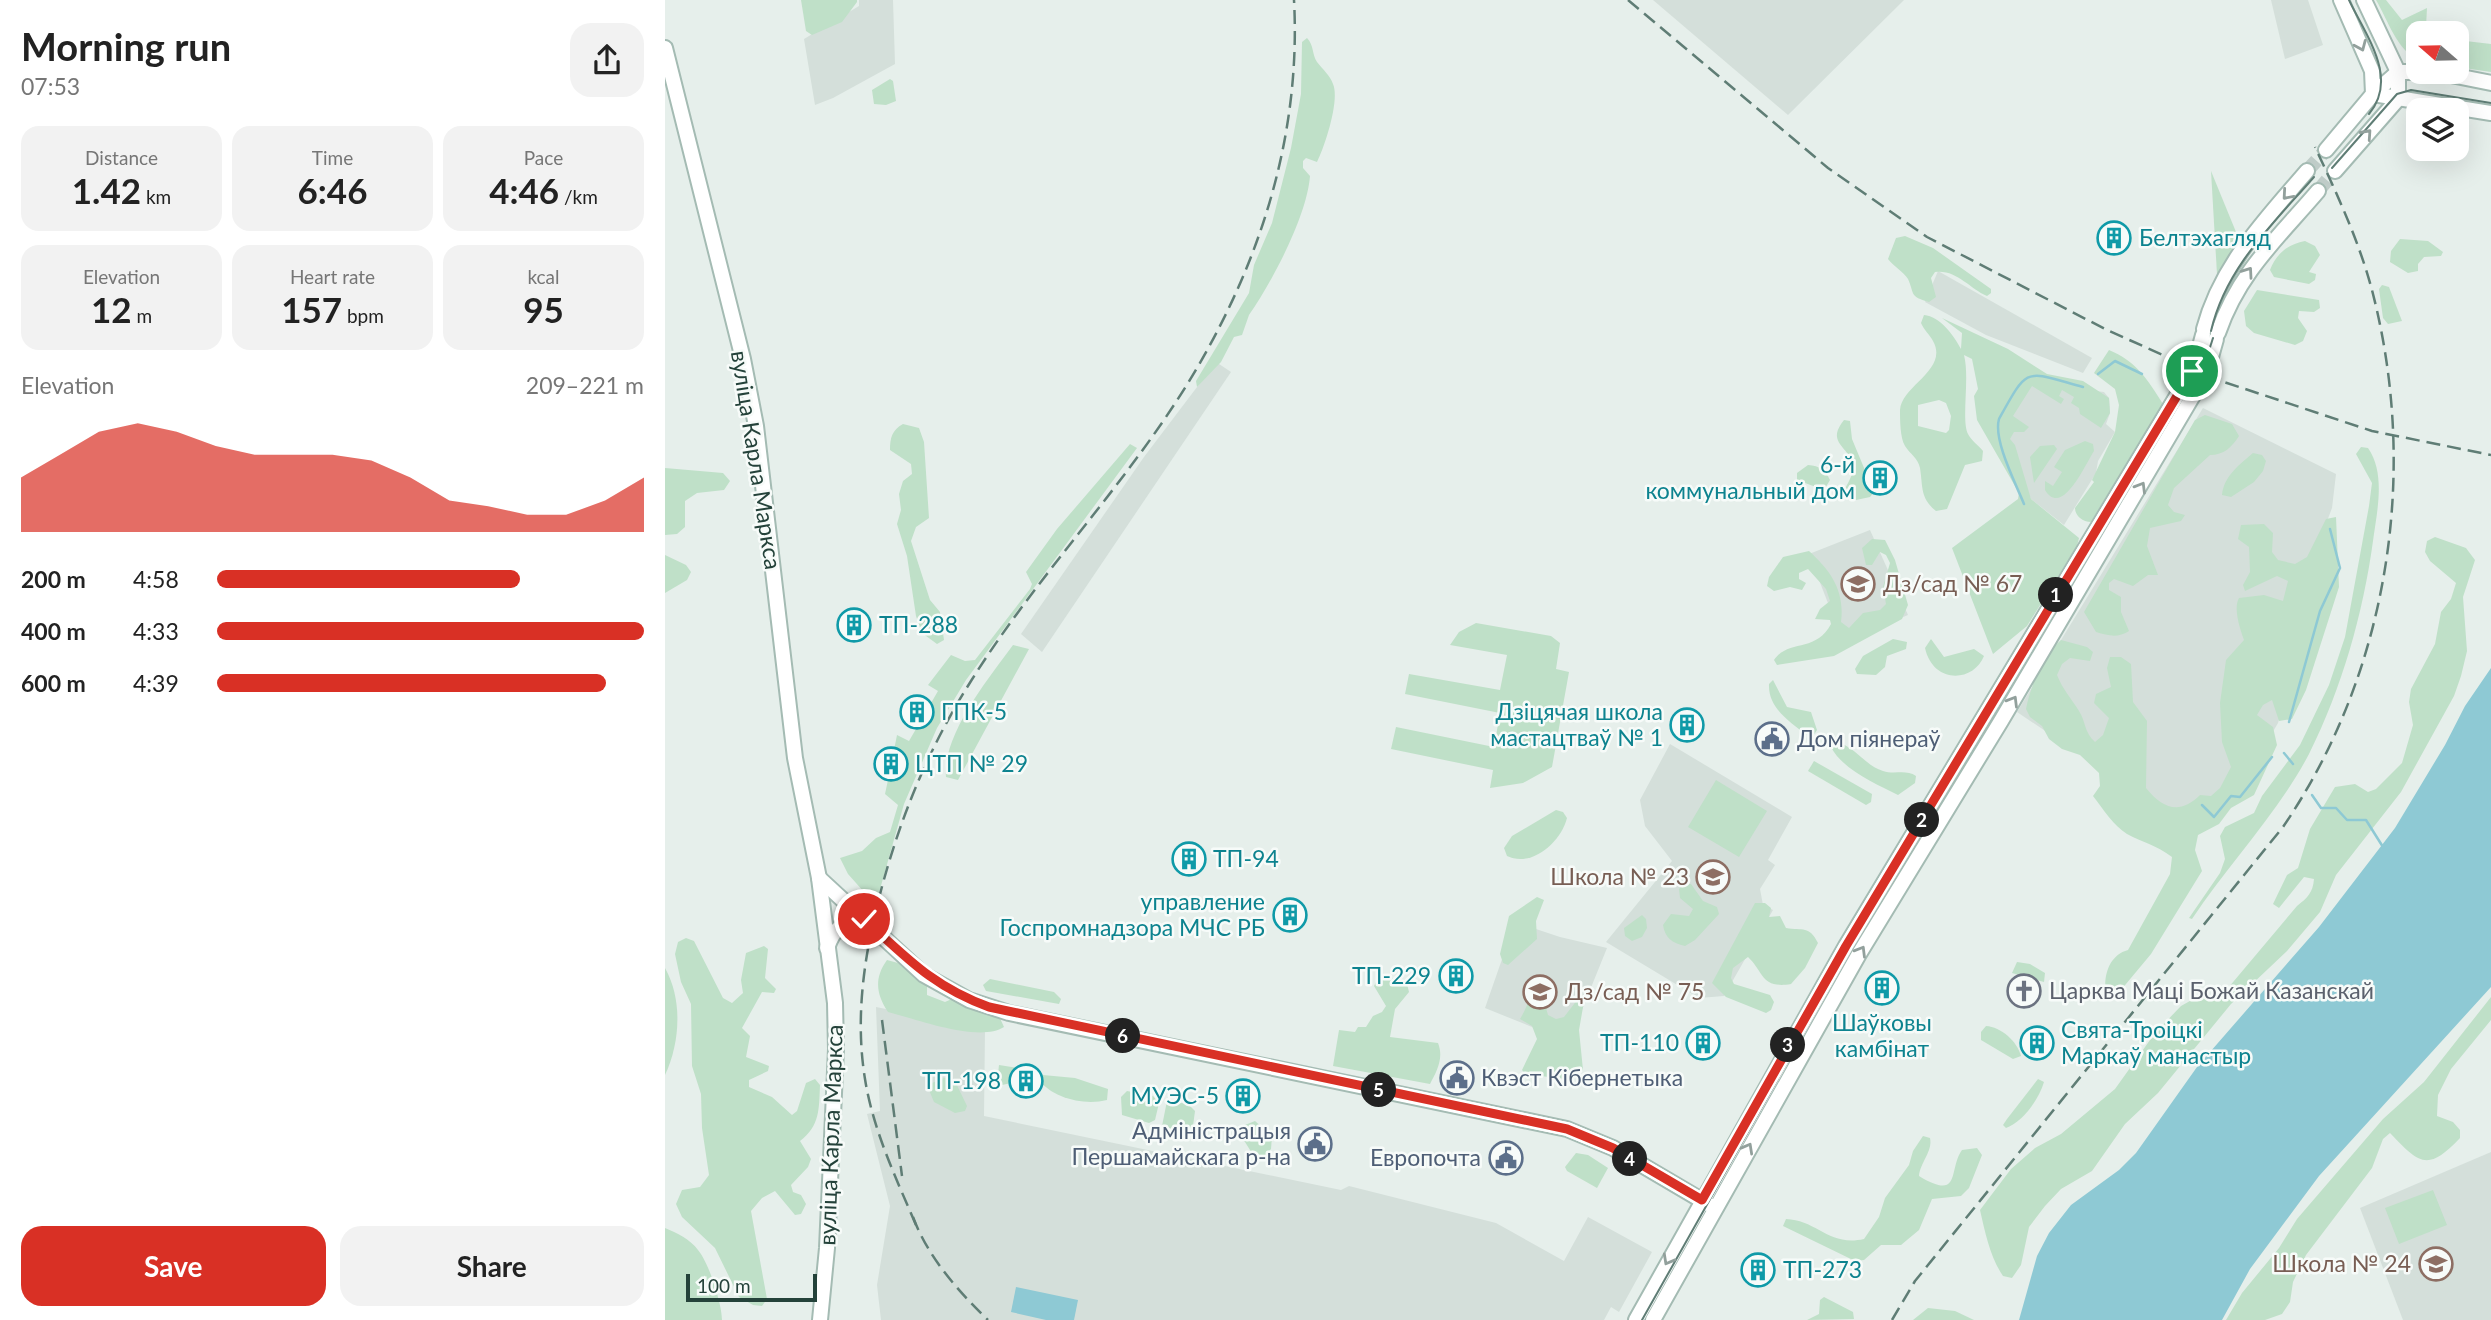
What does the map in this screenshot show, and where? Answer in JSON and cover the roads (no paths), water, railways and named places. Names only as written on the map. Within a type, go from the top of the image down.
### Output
[{"type":"main road","points":[[2341,0],[2372,71],[2373,94]]},
{"type":"main road","points":[[2335,171],[2398,99],[2398,72],[2364,0]]},
{"type":"main road","name":"вуліца Карла Маркса","points":[[665,48],[743,359],[756,426],[795,758],[819,878],[835,1003],[836,1049],[827,1248],[820,1320]]},
{"type":"main road","points":[[2326,150],[2373,94],[2398,72],[2436,72],[2491,83]]},
{"type":"main road","points":[[2373,94],[2491,113]]},
{"type":"main road","points":[[1653,1320],[1859,954],[2001,721],[2199,371],[2226,273],[2259,227],[2307,172]]},
{"type":"main road","points":[[2211,334],[2244,277],[2318,191]]},
{"type":"main road","points":[[1636,1320],[1846,946],[2199,371]]},
{"type":"main road","points":[[819,878],[924,975],[954,993],[989,1007],[1567,1129],[1613,1148],[1715,1208]]},
{"type":"main road","points":[[827,949],[832,933],[840,925],[864,919]]},
{"type":"water","points":[[2491,668],[2491,987],[2319,1176],[2250,1269],[2222,1320],[2019,1320],[2037,1256],[2049,1233],[2071,1205],[2119,1170],[2136,1153],[2197,1067],[2319,927],[2395,828],[2465,706]]},
{"type":"water","points":[[1016,1287],[1078,1300],[1074,1320],[1046,1320],[1011,1312]]},
{"type":"waterway","points":[[2098,374],[2115,361],[2142,374]]},
{"type":"waterway","points":[[2024,504],[2002,450],[1999,419],[2016,389],[2030,377],[2049,378],[2083,387]]},
{"type":"waterway","points":[[2289,722],[2320,611],[2340,568],[2330,529]]},
{"type":"waterway","points":[[2284,753],[2293,764]]},
{"type":"waterway","points":[[2202,805],[2214,817],[2231,796],[2240,797],[2272,757]]},
{"type":"waterway","points":[[2312,795],[2321,808],[2336,808],[2347,820],[2366,820],[2383,847]]},
{"type":"tunnel","points":[[2307,171],[2326,150]]},
{"type":"tunnel","points":[[2318,191],[2335,171]]},
{"type":"tram line","points":[[2349,0],[2371,42],[2380,72],[2381,86],[2369,114]]},
{"type":"tram line","points":[[2332,168],[2397,94],[2411,90],[2491,103]]},
{"type":"tram line","points":[[2211,331],[2218,308],[2239,267],[2252,248],[2314,177]]},
{"type":"tram line","points":[[2203,369],[2213,338]]},
{"type":"tram line","points":[[1642,1320],[1851,949],[2197,374]]},
{"type":"railway","points":[[916,1225],[879,1135],[862,1056],[861,1010],[865,965],[887,869],[928,759],[971,681],[1026,602],[1171,409],[1197,368],[1241,281],[1259,236],[1284,144],[1295,49],[1294,0]]},
{"type":"railway","points":[[1628,0],[1828,168],[1927,237],[2107,330],[2221,381],[2372,431],[2491,455]]},
{"type":"railway","points":[[1892,1320],[1915,1281],[2283,827],[2319,767],[2348,704],[2370,638],[2385,571],[2392,502],[2393,432],[2387,363],[2368,275],[2355,237],[2315,147]]},
{"type":"railway","points":[[882,1020],[902,1176]]},
{"type":"railway","points":[[913,1217],[927,1246],[945,1272],[988,1320]]},
{"type":"place","name":"Белтэхагляд","points":[[2114,238]]},
{"type":"place","name":"6-й коммунальный дом","points":[[1880,478]]},
{"type":"place","name":"Дз/сад № 67","points":[[1858,584]]},
{"type":"place","name":"ТП-288","points":[[854,625]]},
{"type":"place","name":"ГПК-5","points":[[917,712]]},
{"type":"place","name":"Дзіцячая школа мастацтваў № 1","points":[[1687,725]]},
{"type":"place","name":"Дом піянераў","points":[[1772,739]]},
{"type":"place","name":"ЦТП № 29","points":[[891,764]]},
{"type":"place","name":"ТП-94","points":[[1189,859]]},
{"type":"place","name":"Школа № 23","points":[[1713,877]]},
{"type":"place","name":"управление Госпромнадзора МЧС РБ","points":[[1290,915]]},
{"type":"place","name":"ТП-229","points":[[1456,976]]},
{"type":"place","name":"Шаўковы камбінат","points":[[1882,988]]},
{"type":"place","name":"Царква Маці Божай Казанскай","points":[[2024,991]]},
{"type":"place","name":"Дз/сад № 75","points":[[1540,992]]},
{"type":"place","name":"ТП-110","points":[[1703,1043]]},
{"type":"place","name":"Свята-Троіцкі Маркаў манастыр","points":[[2037,1043]]},
{"type":"place","name":"Квэст Кібернетыка","points":[[1457,1078]]},
{"type":"place","name":"ТП-198","points":[[1026,1081]]},
{"type":"place","name":"МУЭС-5","points":[[1243,1096]]},
{"type":"place","name":"Адміністрацыя Першамайскага р-на","points":[[1315,1144]]},
{"type":"place","name":"Европочта","points":[[1506,1158]]},
{"type":"place","name":"Школа № 24","points":[[2436,1264]]},
{"type":"place","name":"ТП-273","points":[[1758,1270]]}]
